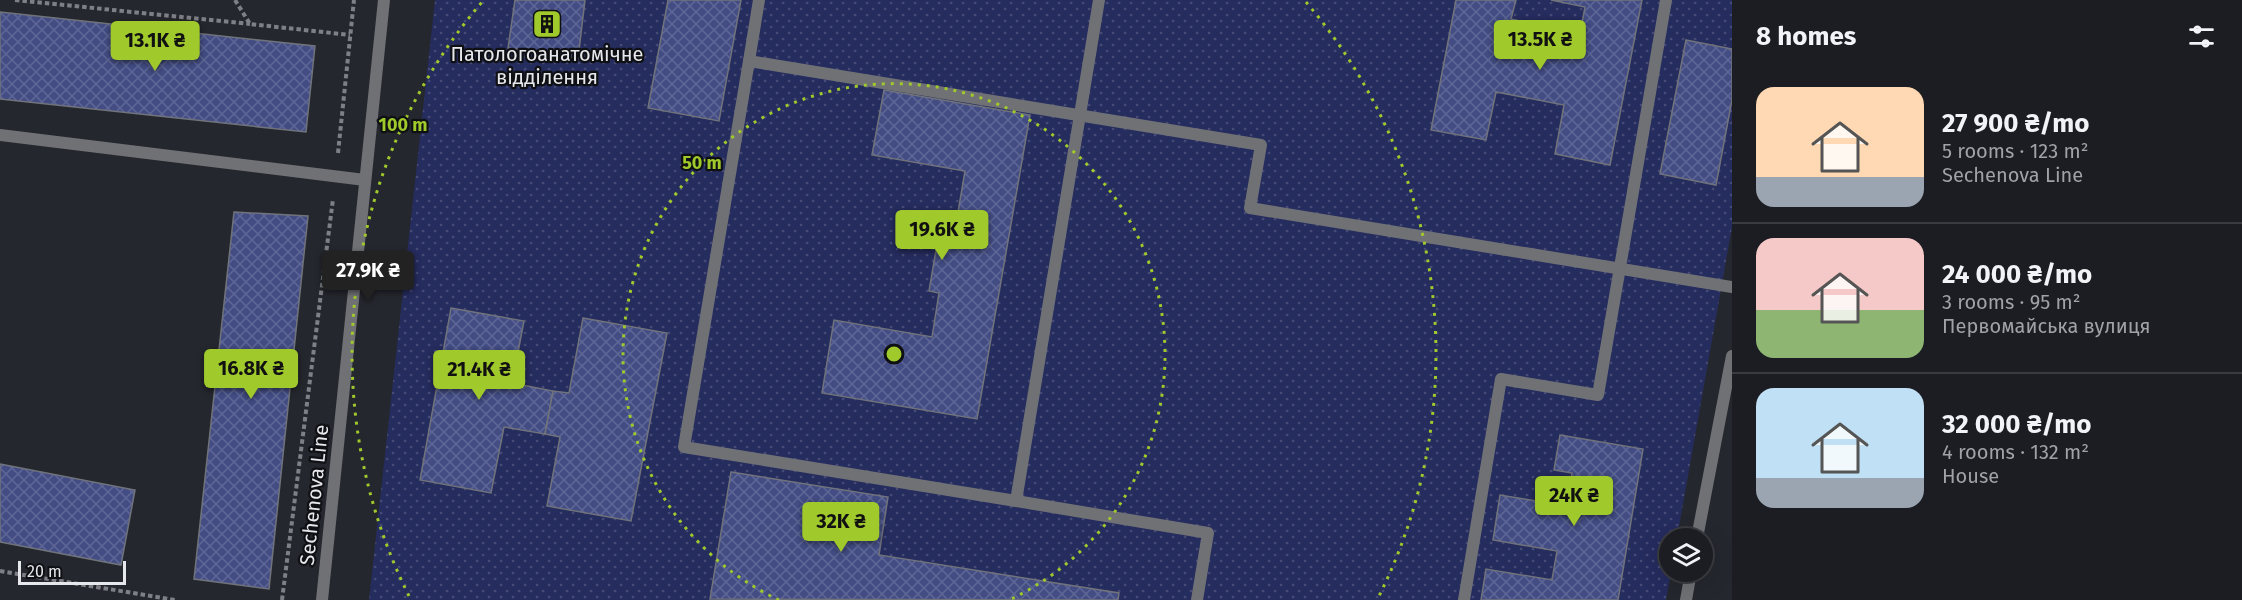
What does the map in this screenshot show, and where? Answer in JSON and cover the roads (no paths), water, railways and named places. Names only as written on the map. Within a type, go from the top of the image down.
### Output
[{"type":"street","name":"Sechenova Line","points":[[322,600],[384,0]]},
{"type":"street","points":[[759,0],[684,447],[1209,533],[1197,600]]},
{"type":"street","points":[[1016,501],[1099,0]]},
{"type":"street","points":[[1464,600],[1501,379],[1598,395],[1666,0]]},
{"type":"street","points":[[749,61],[1261,145],[1250,208],[1732,287]]},
{"type":"street","points":[[0,135],[366,180]]},
{"type":"street","points":[[1699,528],[1732,356]]},
{"type":"street","points":[[1686,600],[1689,582]]},
{"type":"place","name":"Патологоанатомічне відділення","points":[[547,24]]}]
